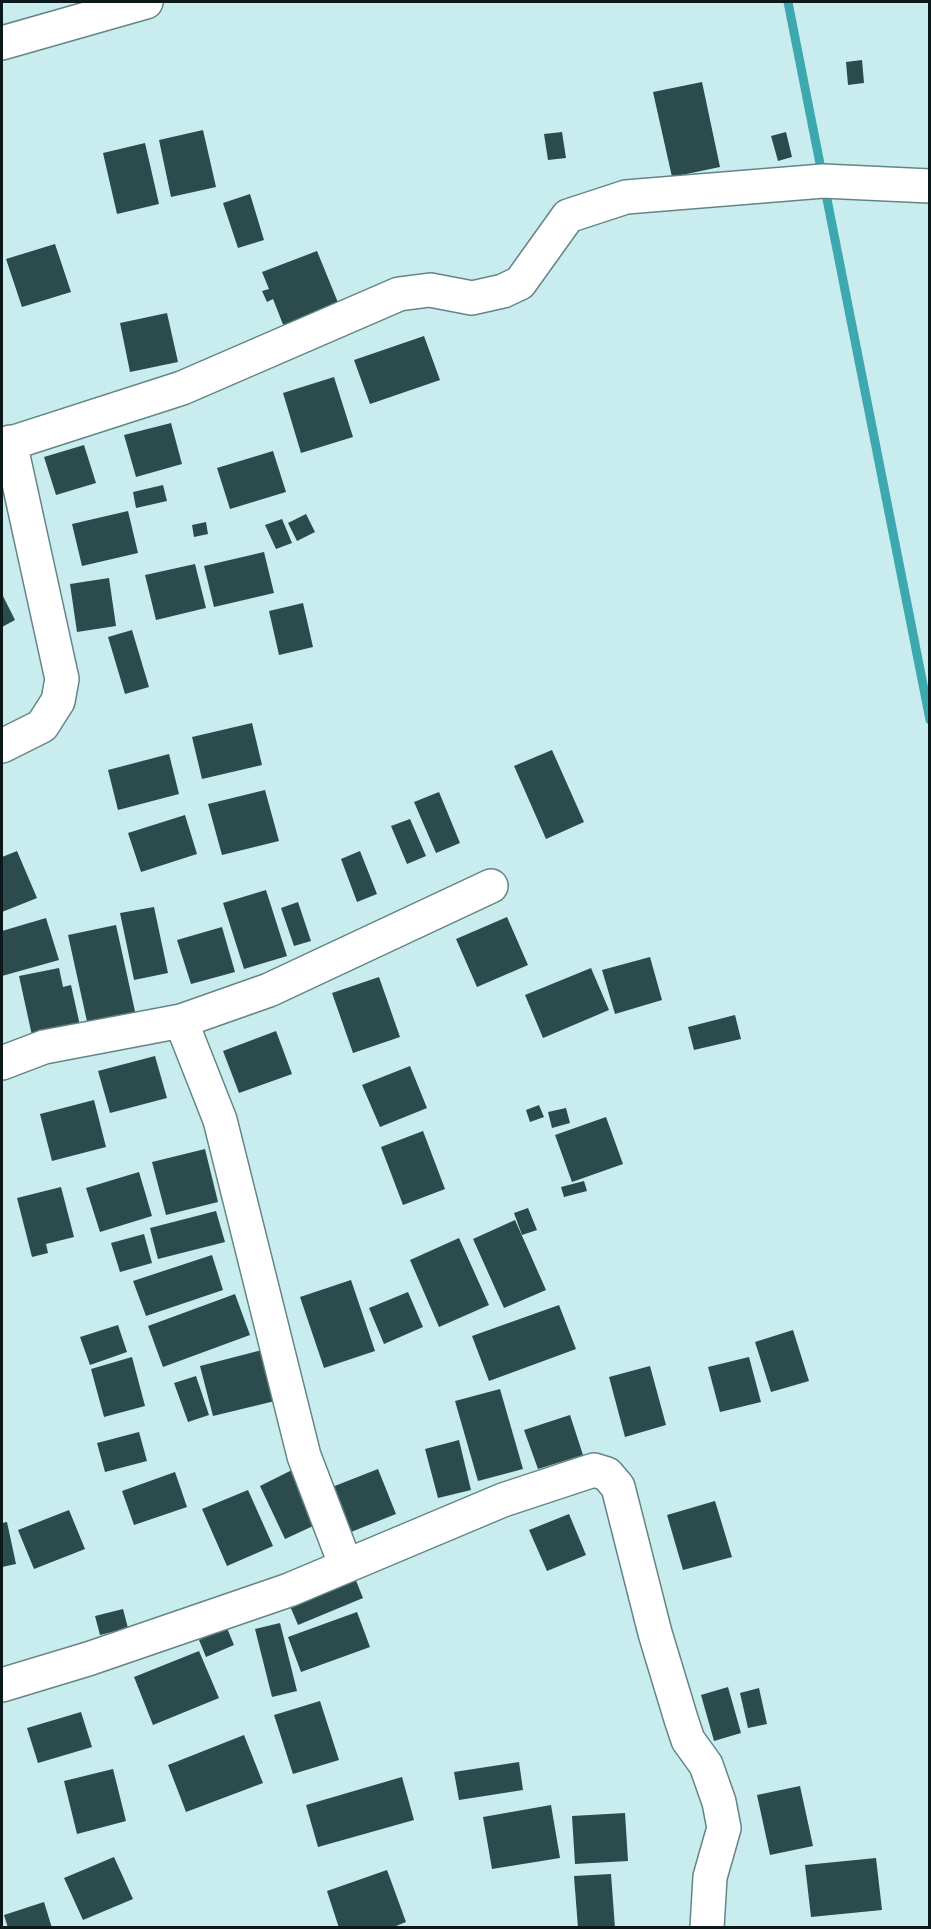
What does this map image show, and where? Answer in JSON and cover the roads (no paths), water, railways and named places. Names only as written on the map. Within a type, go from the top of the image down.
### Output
[{"type":"street","points":[[2,43],[146,2]]},
{"type":"street","points":[[2,746],[42,726],[58,701],[62,679],[6,444],[182,388],[399,294],[430,291],[472,298],[503,291],[520,282],[568,216],[626,197],[823,181],[930,186]]},
{"type":"street","points":[[2,1063],[44,1047],[181,1021],[269,990],[491,886]]},
{"type":"street","points":[[181,1021],[220,1120],[304,1455],[346,1566]]},
{"type":"street","points":[[2,1685],[99,1655],[289,1590],[503,1500],[594,1470],[607,1474],[618,1487],[655,1633],[688,1740],[706,1765],[719,1802],[724,1828],[710,1877],[707,1928]]},
{"type":"waterway","points":[[788,2],[930,720]]}]
